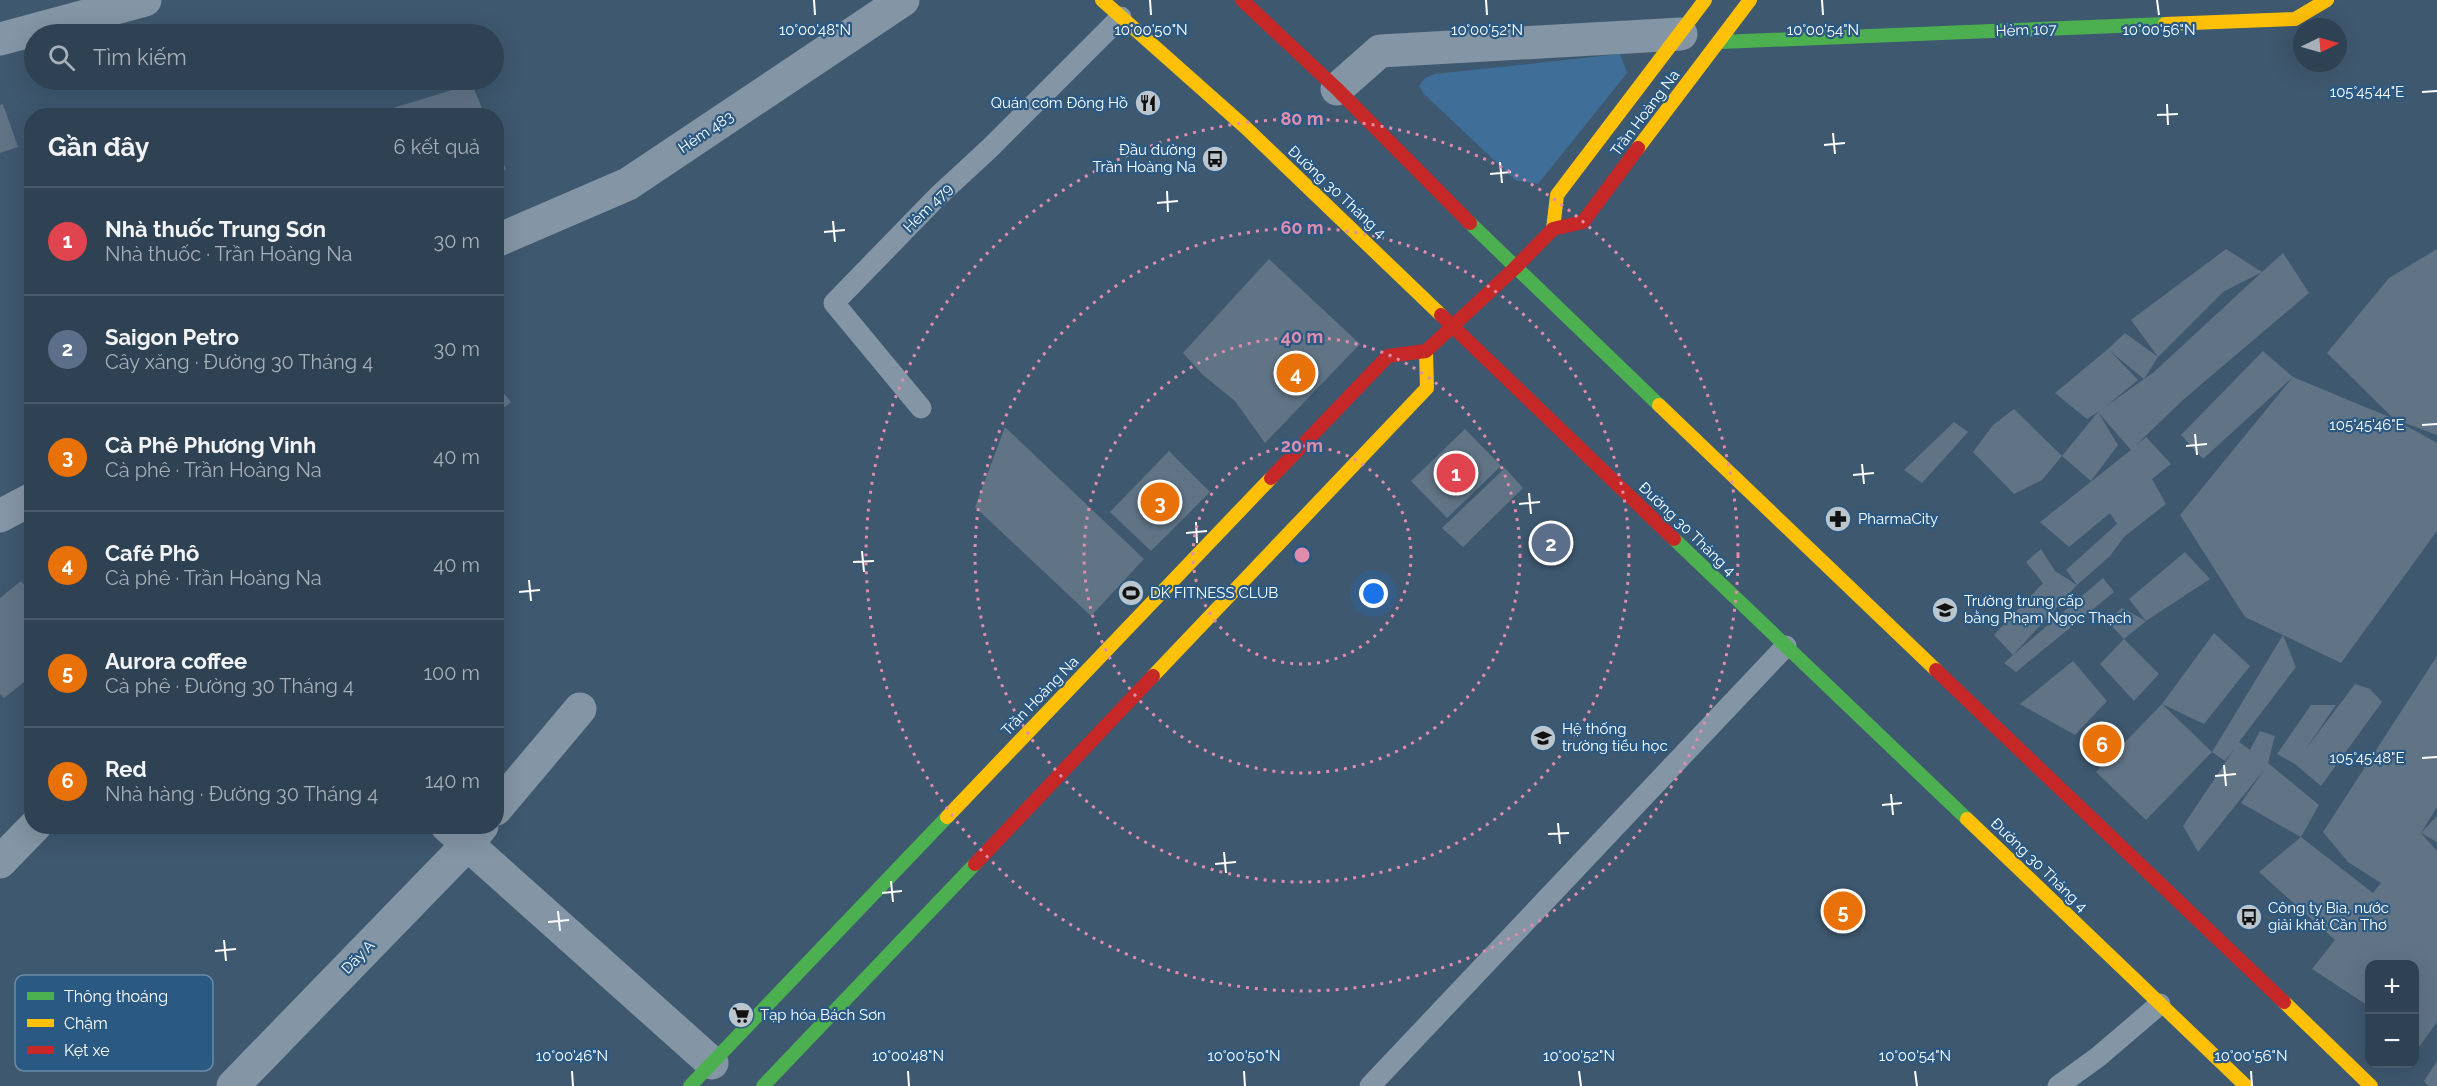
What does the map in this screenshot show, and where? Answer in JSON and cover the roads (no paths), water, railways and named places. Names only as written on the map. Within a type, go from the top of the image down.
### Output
[{"type":"main road","name":"Đường 30 Tháng 4","points":[[1102,0],[1245,127],[2246,1086]]},
{"type":"main road","points":[[1242,0],[1337,89],[1515,268],[2372,1086]]},
{"type":"main road","name":"Trần Hoàng Na","points":[[1705,0],[1557,195],[1553,229],[1583,222],[1750,0]]},
{"type":"main road","name":"Hẻm 107","points":[[1720,42],[2295,19],[2327,0]]},
{"type":"main road","points":[[769,1084],[1427,388],[1425,351],[1515,268],[1553,229]]},
{"type":"main road","name":"Trần Hoàng Na","points":[[701,1075],[1388,356],[1425,351]]},
{"type":"street","points":[[56,24],[145,0]]},
{"type":"street","name":"Hẻm 483","points":[[504,238],[628,184],[903,0]]},
{"type":"street","points":[[0,39],[24,33]]},
{"type":"street","points":[[1337,89],[1380,51],[1681,34]]},
{"type":"street","points":[[0,516],[24,503]]},
{"type":"street","points":[[504,799],[580,709]]},
{"type":"street","points":[[0,862],[27,834]]},
{"type":"street","name":"Dãy A","points":[[233,1086],[464,834]]},
{"type":"street","points":[[466,834],[701,1075]]},
{"type":"lane","name":"Hẻm 479","points":[[921,408],[834,303],[937,197],[990,148],[1120,16]]},
{"type":"lane","points":[[1370,1086],[1786,646]]},
{"type":"lane","points":[[2058,1086],[2098,1057],[2160,1004]]},
{"type":"place","name":"Quán cơm Đông Hồ","points":[[1148,103]]},
{"type":"place","name":"Đầu đường Trần Hoàng Na","points":[[1215,159]]},
{"type":"place","name":"Café Phô","points":[[1296,373]]},
{"type":"place","name":"Nhà thuốc Trung Sơn","points":[[1456,473]]},
{"type":"place","name":"Cà Phê Phương Vinh","points":[[1160,502]]},
{"type":"place","name":"PharmaCity","points":[[1838,519]]},
{"type":"place","name":"Saigon Petro","points":[[1551,543]]},
{"type":"place","name":"DK FITNESS CLUB","points":[[1131,593]]},
{"type":"place","name":"Trường trung cấp bằng Phạm Ngọc Thạch","points":[[1945,610]]},
{"type":"place","name":"Hệ thống trường tiểu học","points":[[1543,738]]},
{"type":"place","name":"Red","points":[[2102,744]]},
{"type":"place","name":"Aurora coffee","points":[[1843,911]]},
{"type":"place","name":"Công ty Bia, nước giải khát Cần Thơ","points":[[2249,917]]},
{"type":"place","name":"Tạp hóa Bách Sơn","points":[[741,1015]]}]
